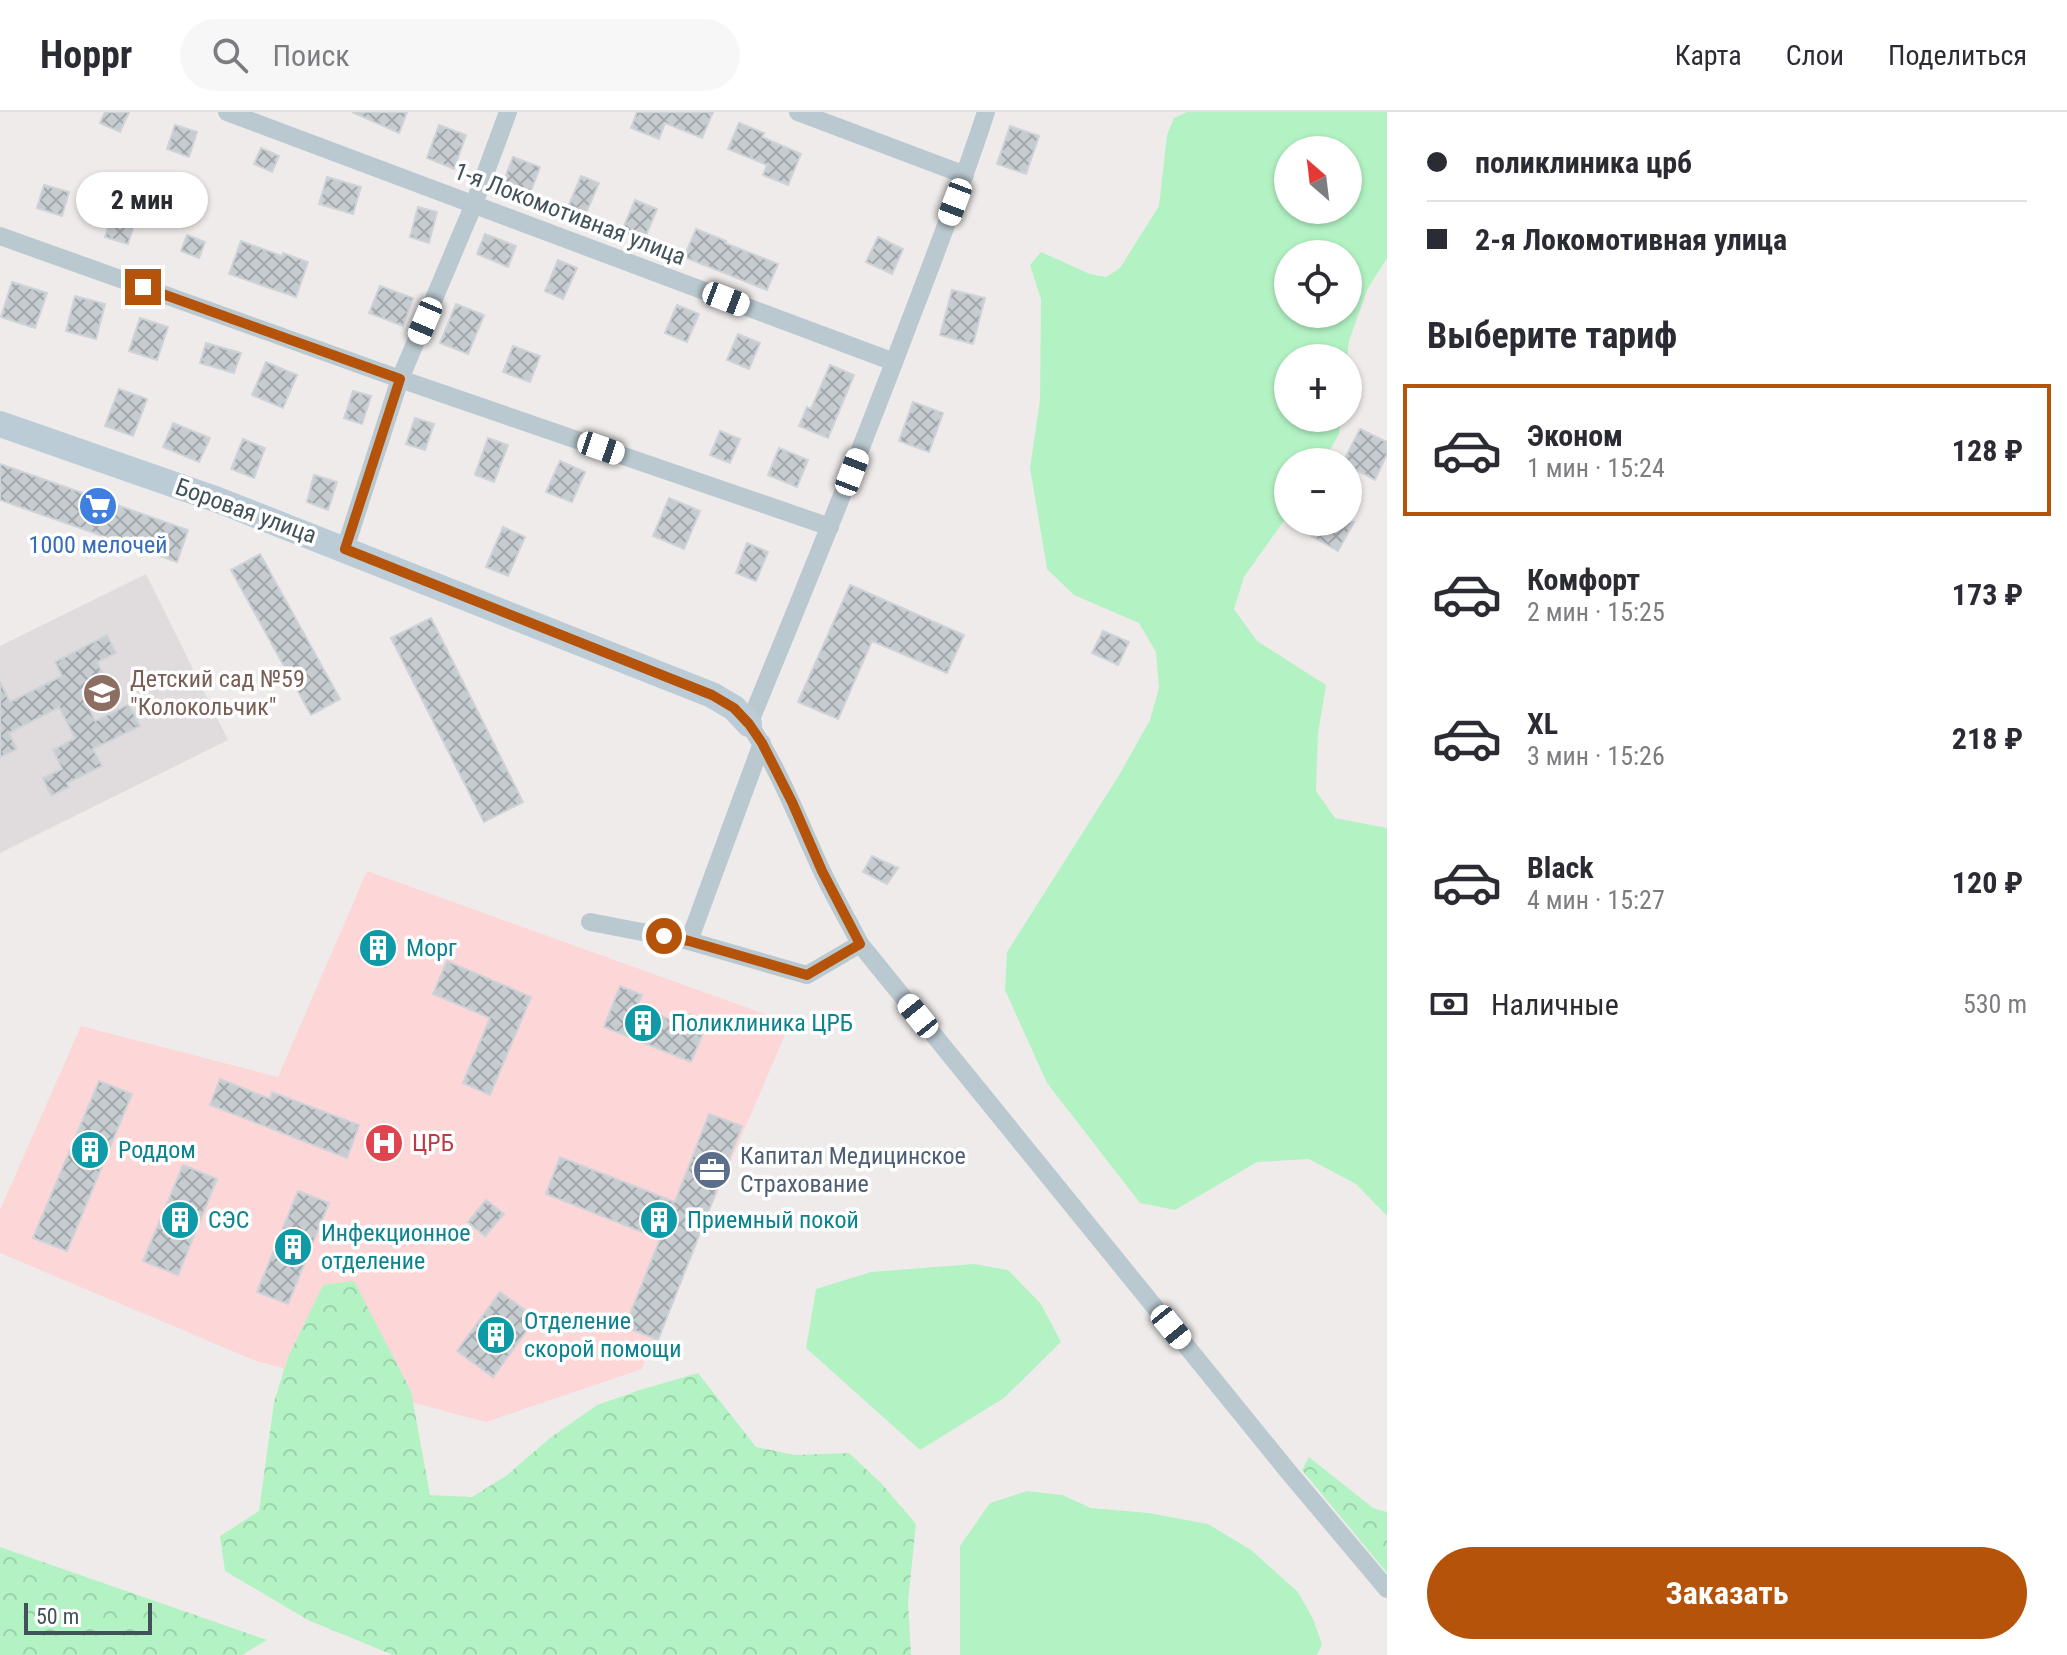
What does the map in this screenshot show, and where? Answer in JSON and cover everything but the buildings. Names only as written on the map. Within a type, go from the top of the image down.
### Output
[{"type":"street","name":"1-я Локомотивная улица","points":[[227,112],[894,362]]},
{"type":"street","points":[[345,549],[400,379],[474,204],[508,112]]},
{"type":"street","points":[[798,112],[965,175]]},
{"type":"street","points":[[689,941],[755,734],[986,112]]},
{"type":"street","points":[[0,236],[400,379],[830,527]]},
{"type":"street","name":"Боровая улица","points":[[0,424],[218,500],[712,695],[734,708],[755,734]]},
{"type":"street","points":[[755,734],[792,802],[822,871],[860,944],[1387,1589]]},
{"type":"street","points":[[590,922],[689,941],[807,975],[860,944]]},
{"type":"shaded area","name":"Детский сад №59 \"Колокольчик\"","points":[[146,574],[228,740],[0,853],[0,646]]},
{"type":"shaded area","name":"ЦРБ","points":[[367,871],[790,1023],[642,1369],[486,1422],[256,1361],[0,1253],[0,1210],[81,1026],[278,1077]]},
{"type":"green space","points":[[1187,112],[1387,112],[1387,258],[1362,304],[1362,240],[1274,240],[1274,328],[1354,328],[1349,344],[1274,344],[1274,432],[1339,434],[1331,448],[1274,448],[1274,535],[1244,577],[1234,609],[1257,641],[1326,685],[1318,733],[1316,791],[1335,818],[1387,828],[1387,1216],[1356,1184],[1309,1159],[1257,1162],[1175,1210],[1140,1203],[1047,1083],[1005,990],[1007,952],[1118,777],[1150,720],[1159,688],[1156,652],[1139,623],[1074,595],[1047,569],[1030,468],[1040,400],[1041,299],[1030,265],[1041,252],[1090,274],[1106,277],[1120,268],[1159,206],[1167,135],[1174,118]]},
{"type":"green space","points":[[974,1264],[1008,1270],[1041,1304],[1061,1342],[1004,1398],[920,1450],[806,1348],[816,1289],[871,1272]]},
{"type":"green space","points":[[354,1281],[411,1391],[430,1495],[472,1497],[506,1476],[550,1438],[597,1405],[698,1373],[756,1447],[795,1455],[849,1453],[881,1483],[916,1524],[908,1602],[911,1655],[393,1655],[308,1620],[225,1571],[220,1536],[259,1511],[274,1402],[288,1357],[323,1285]]},
{"type":"green space","points":[[1309,1457],[1373,1508],[1387,1512],[1387,1573],[1302,1470]]},
{"type":"green space","points":[[1027,1491],[1062,1495],[1091,1508],[1149,1513],[1208,1524],[1251,1550],[1298,1592],[1322,1644],[1317,1655],[960,1655],[960,1546],[990,1503]]},
{"type":"green space","points":[[0,1547],[267,1640],[242,1655],[0,1655]]},
{"type":"place","name":"1000 мелочей","points":[[98,506]]},
{"type":"place","name":"Детский сад №59 \"Колокольчик\"","points":[[102,693]]},
{"type":"place","name":"Морг","points":[[378,948]]},
{"type":"place","name":"Поликлиника ЦРБ","points":[[643,1023]]},
{"type":"place","name":"ЦРБ","points":[[384,1143]]},
{"type":"place","name":"Роддом","points":[[90,1150]]},
{"type":"place","name":"Капитал Медицинское Страхование","points":[[712,1170]]},
{"type":"place","name":"СЭС","points":[[180,1220]]},
{"type":"place","name":"Приемный покой","points":[[659,1220]]},
{"type":"place","name":"Инфекционное отделение","points":[[293,1247]]},
{"type":"place","name":"Отделение скорой помощи","points":[[496,1335]]},
{"type":"route","points":[[143,287],[400,379],[345,549],[712,695],[734,708],[749,724],[792,802],[822,871],[860,944],[807,975],[664,936]]}]
